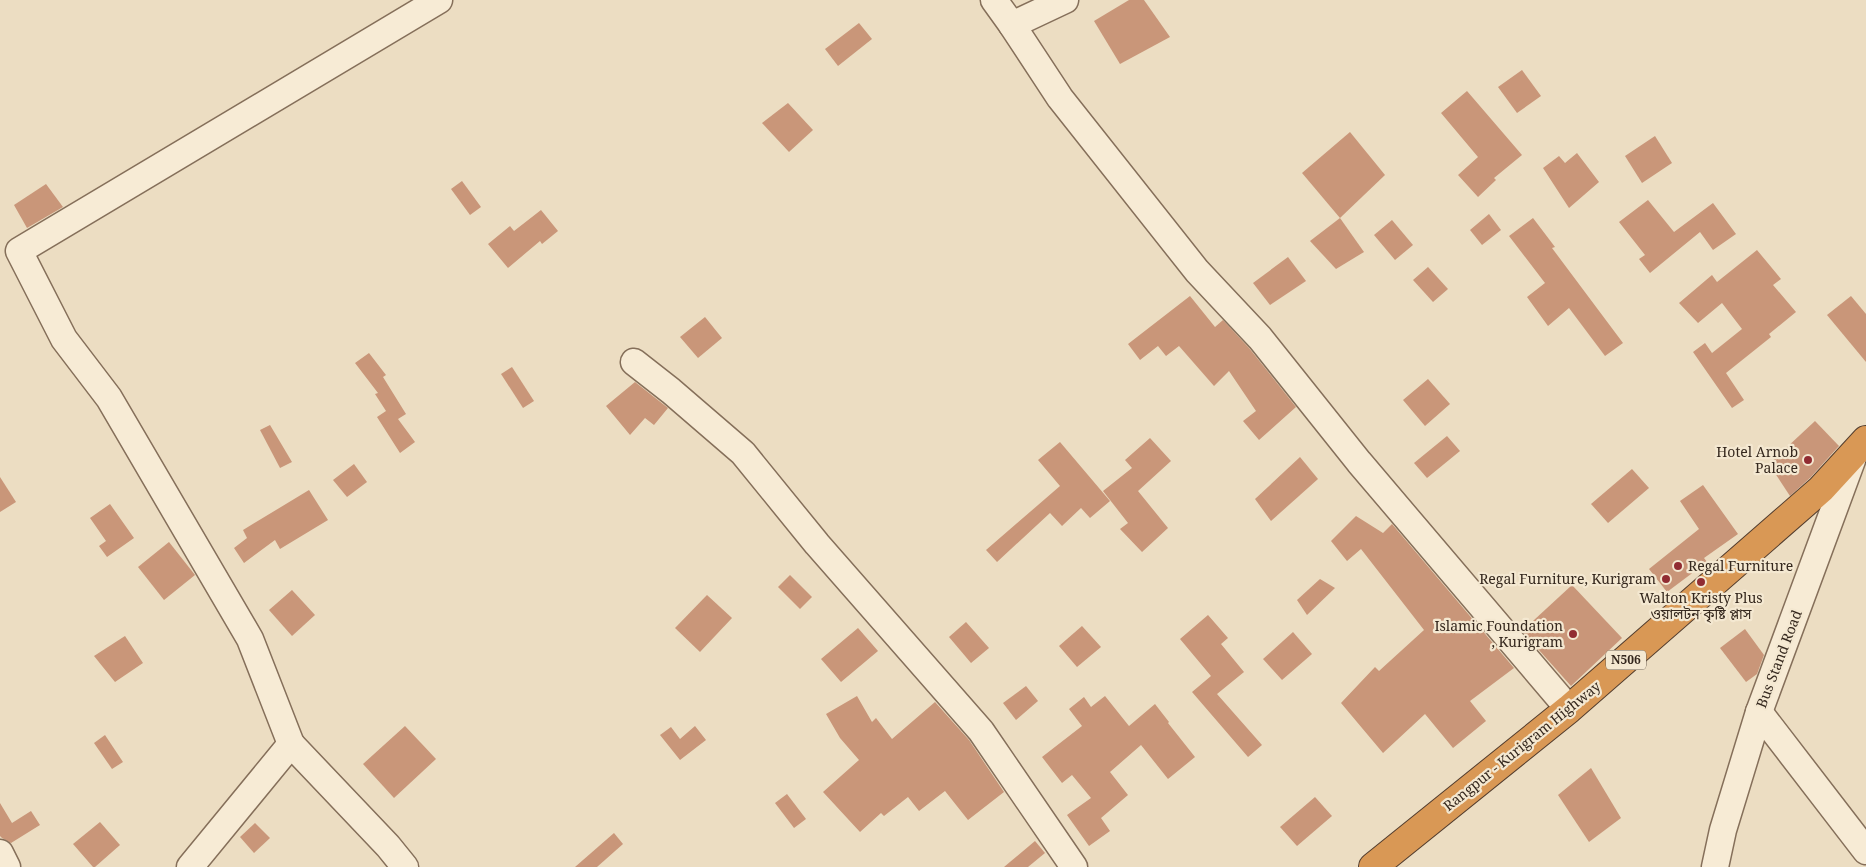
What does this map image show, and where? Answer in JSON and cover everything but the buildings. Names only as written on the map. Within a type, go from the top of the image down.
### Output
[{"type":"highway","name":"Rangpur - Kurigram Highway","points":[[1373,867],[1569,709],[1822,489],[1861,452]]},
{"type":"street","points":[[405,867],[388,846],[291,744],[250,639],[109,398],[64,339],[19,251],[439,0]]},
{"type":"street","points":[[994,0],[1060,98],[1197,271],[1260,338],[1359,462],[1569,709]]},
{"type":"street","points":[[1012,26],[1064,0]]},
{"type":"street","points":[[634,362],[743,453],[817,544],[981,731],[1074,867]]},
{"type":"street","name":"Bus Stand Road","points":[[1715,867],[1723,830],[1759,712],[1861,452]]},
{"type":"street","points":[[1759,712],[1866,851]]},
{"type":"street","points":[[190,867],[291,744]]},
{"type":"street","points":[[0,853],[7,867]]},
{"type":"place","name":"Hotel Arnob Palace","points":[[1808,460]]},
{"type":"place","name":"Regal Furniture","points":[[1678,566]]},
{"type":"place","name":"Regal Furniture, Kurigram","points":[[1666,579]]},
{"type":"place","name":"Walton Kristy Plus ওয়ালটন কৃষ্টি প্লাস","points":[[1701,582]]},
{"type":"place","name":"Islamic Foundation , Kurigram","points":[[1573,634]]}]
